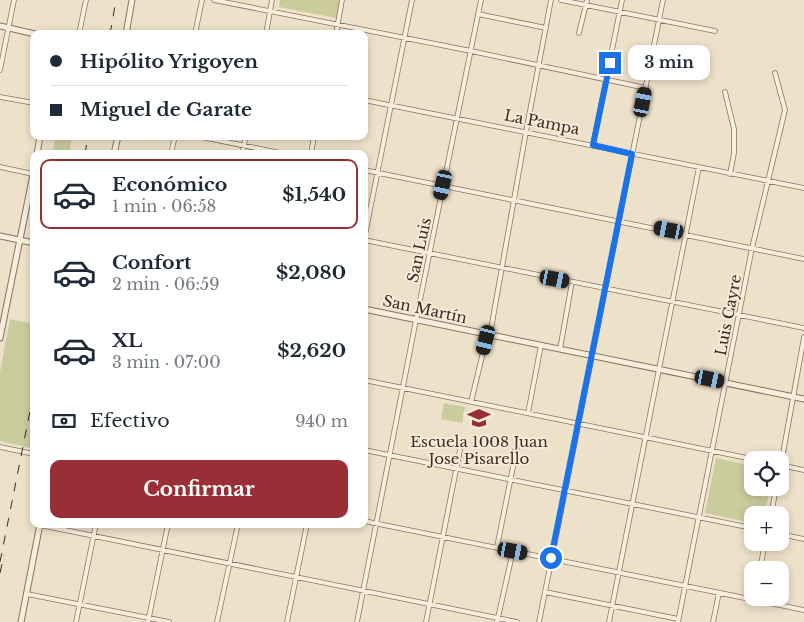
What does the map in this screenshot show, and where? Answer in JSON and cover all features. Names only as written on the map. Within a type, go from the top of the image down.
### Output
[{"type":"street","points":[[0,70],[14,0]]},
{"type":"street","points":[[79,30],[86,0]]},
{"type":"street","points":[[127,30],[132,0]]},
{"type":"street","points":[[196,30],[202,0]]},
{"type":"street","points":[[214,0],[366,30]]},
{"type":"street","points":[[267,30],[272,0]]},
{"type":"street","points":[[337,30],[342,0]]},
{"type":"street","points":[[368,219],[412,0]]},
{"type":"street","name":"San Luis","points":[[357,622],[429,253],[481,0]]},
{"type":"street","points":[[471,402],[491,329],[503,269],[551,0]]},
{"type":"street","points":[[562,0],[587,2],[620,12],[715,31]]},
{"type":"street","points":[[593,145],[622,0]]},
{"type":"street","points":[[539,622],[663,0]]},
{"type":"street","points":[[579,33],[587,2]]},
{"type":"street","points":[[478,14],[546,28]]},
{"type":"street","points":[[0,26],[30,33]]},
{"type":"street","points":[[368,30],[646,88]]},
{"type":"street","name":"Luis Cayre","points":[[678,620],[752,248],[785,110],[775,73]]},
{"type":"street","points":[[725,92],[734,129],[734,153],[730,174]]},
{"type":"street","points":[[0,97],[30,102]]},
{"type":"street","name":"La Pampa","points":[[368,101],[804,188]]},
{"type":"street","points":[[216,140],[264,150]]},
{"type":"street","points":[[243,150],[245,140]]},
{"type":"street","points":[[0,167],[30,172]]},
{"type":"street","points":[[608,622],[699,167]]},
{"type":"street","points":[[368,171],[619,220],[804,259]]},
{"type":"street","points":[[0,338],[3,307],[20,240],[30,188]]},
{"type":"street","points":[[0,236],[30,242]]},
{"type":"street","points":[[368,241],[804,328]]},
{"type":"street","points":[[560,349],[572,282]]},
{"type":"street","name":"San Martín","points":[[368,310],[804,399]]},
{"type":"street","points":[[783,451],[804,337]]},
{"type":"street","points":[[528,413],[541,345]]},
{"type":"street","points":[[368,381],[744,457]]},
{"type":"street","points":[[0,447],[30,453]]},
{"type":"street","points":[[497,548],[517,447]]},
{"type":"street","points":[[426,622],[460,450]]},
{"type":"street","points":[[368,451],[744,526]]},
{"type":"street","points":[[789,468],[804,470]]},
{"type":"street","points":[[368,522],[744,597]]},
{"type":"street","points":[[21,622],[39,528]]},
{"type":"street","points":[[58,528],[430,604],[497,620],[518,622]]},
{"type":"street","points":[[76,622],[95,528]]},
{"type":"street","points":[[149,620],[167,528]]},
{"type":"street","points":[[217,622],[237,528]]},
{"type":"street","points":[[287,622],[306,528]]},
{"type":"street","points":[[789,536],[804,539]]},
{"type":"street","points":[[497,620],[513,551]]},
{"type":"street","points":[[545,592],[678,620]]},
{"type":"street","points":[[713,622],[719,593]]},
{"type":"street","points":[[26,594],[149,620],[170,622]]},
{"type":"street","points":[[787,606],[804,610]]},
{"type":"green space","points":[[280,0],[340,0],[336,18],[279,7]]},
{"type":"green space","points":[[55,140],[71,140],[70,150],[53,150]]},
{"type":"green space","points":[[10,319],[30,323],[30,448],[0,441],[0,372]]},
{"type":"green space","points":[[444,403],[465,407],[462,423],[441,419]]},
{"type":"green space","points":[[716,458],[744,464],[744,496],[769,496],[767,506],[744,506],[744,521],[705,513]]},
{"type":"railway","points":[[111,30],[116,0]]},
{"type":"railway","points":[[86,150],[87,140]]},
{"type":"railway","points":[[0,562],[30,411]]},
{"type":"railway","points":[[0,573],[4,555]]},
{"type":"place","name":"Escuela 1008 Juan Jose Pisarello","points":[[479,418]]},
{"type":"route","points":[[551,558],[632,154],[593,145],[610,63]]}]
